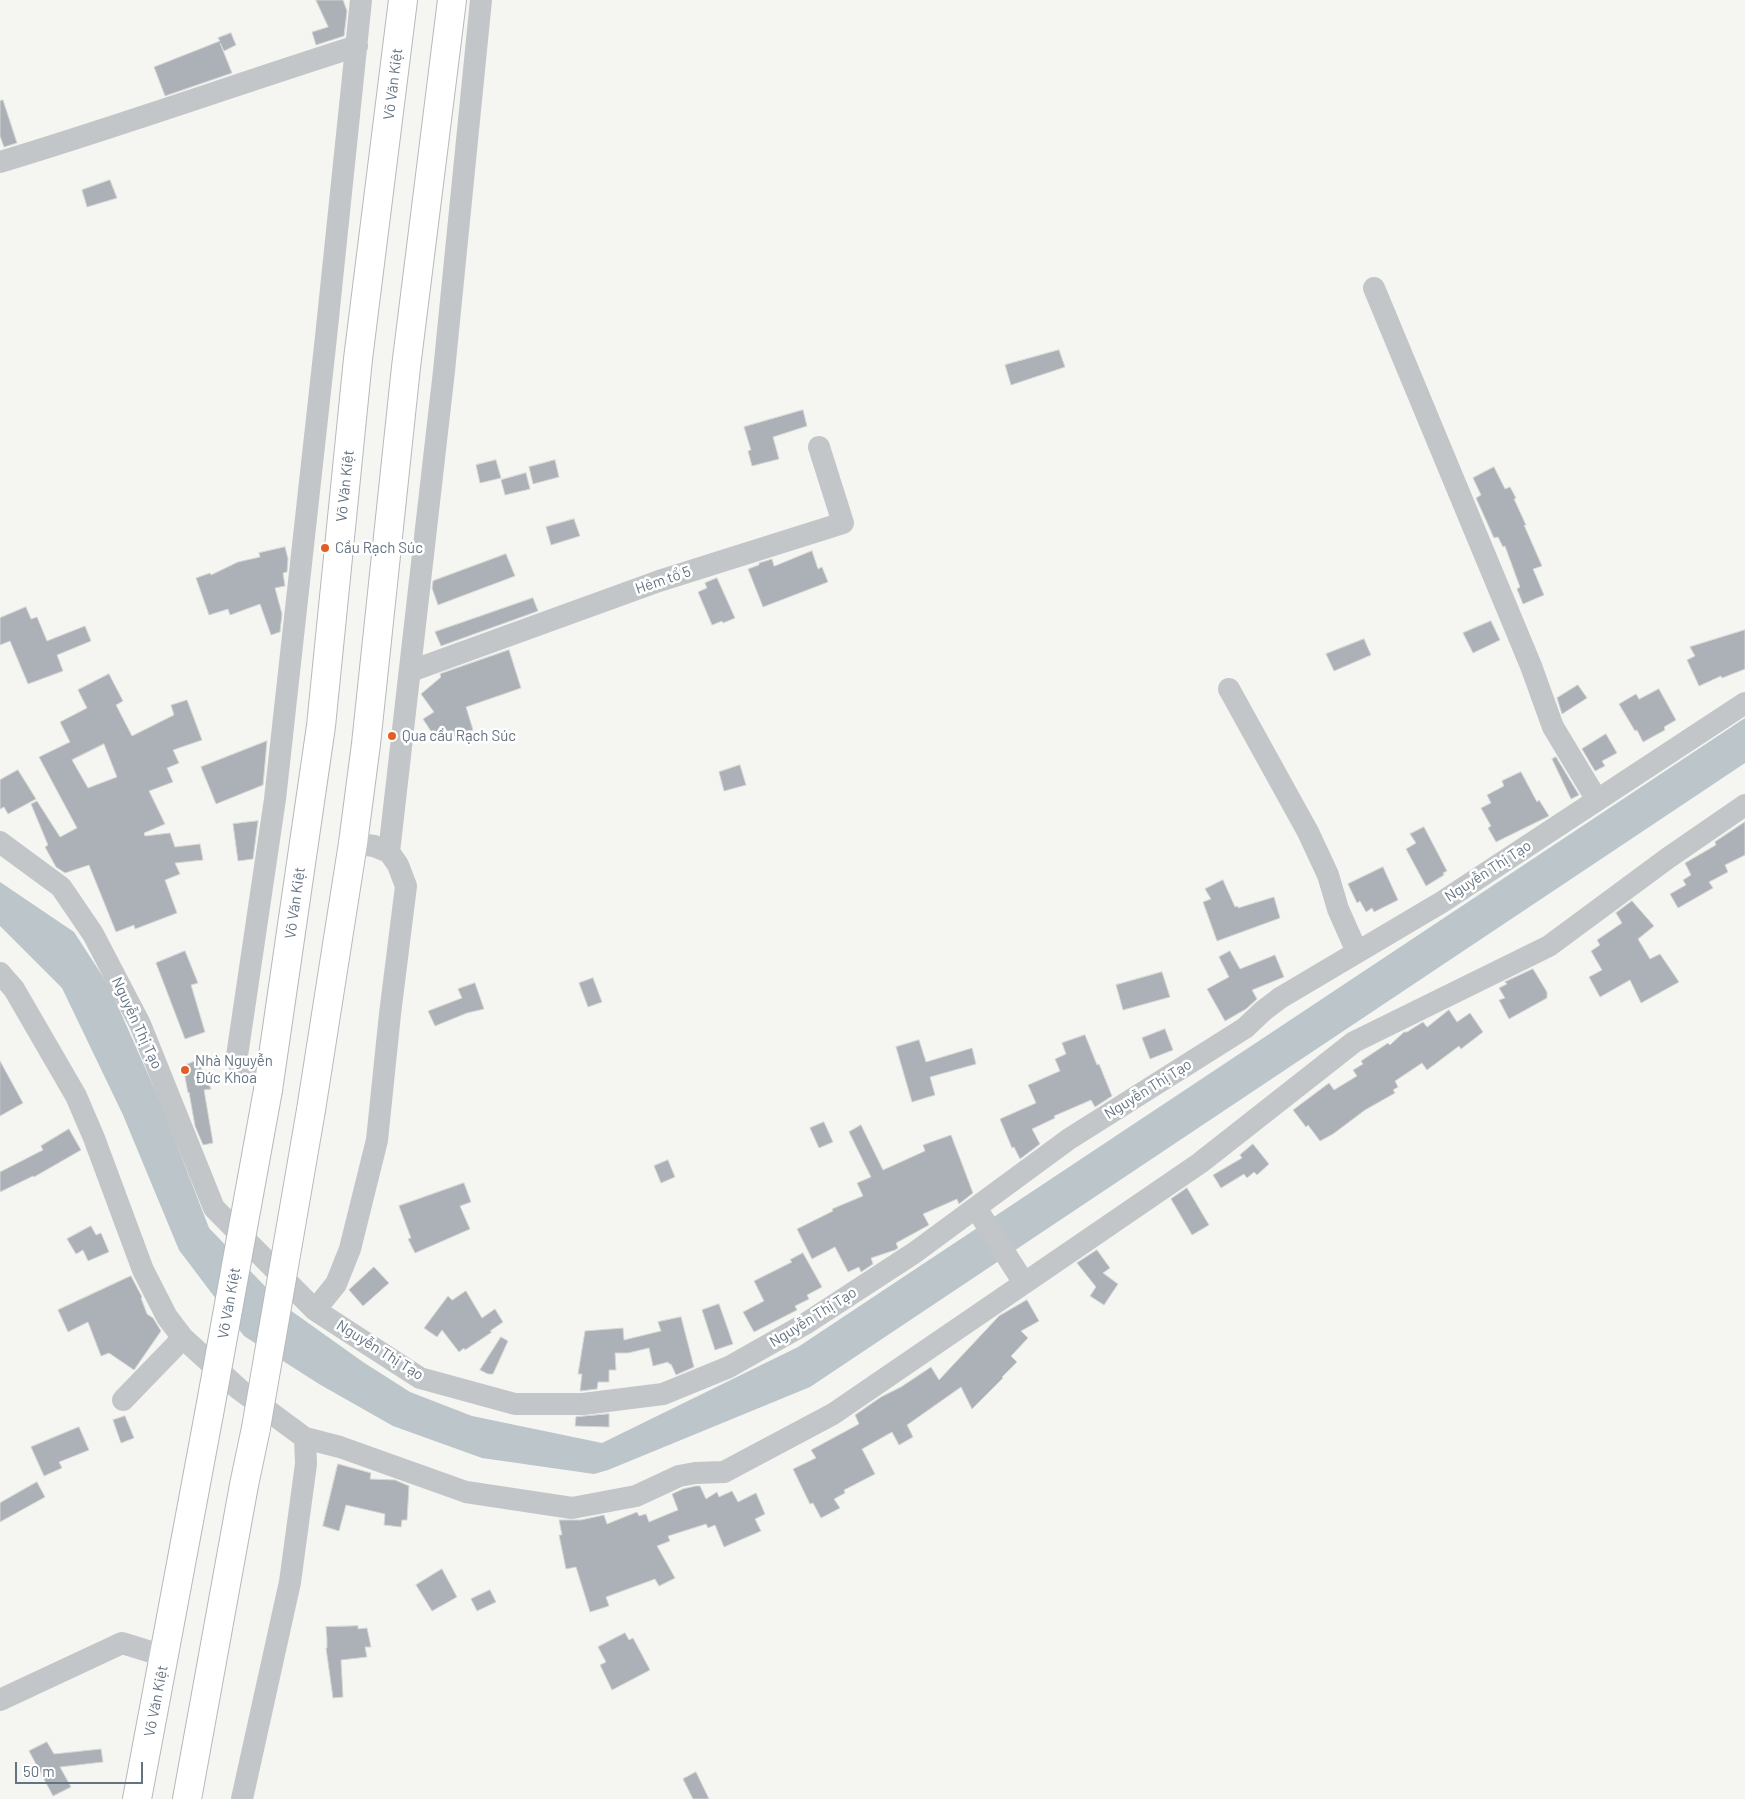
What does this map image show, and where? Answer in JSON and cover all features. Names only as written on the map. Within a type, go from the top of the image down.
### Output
[{"type":"main road","name":"Võ Văn Kiệt","points":[[137,1799],[269,1082],[322,726],[358,359],[403,0]]},
{"type":"main road","points":[[187,1799],[256,1428],[311,1110],[353,843],[367,734],[407,358],[452,0]]},
{"type":"street","points":[[269,1082],[243,1068],[239,1064],[237,1056],[275,799],[361,0]]},
{"type":"street","points":[[389,852],[444,371],[481,0]]},
{"type":"street","points":[[0,162],[356,46]]},
{"type":"street","points":[[1374,288],[1527,657],[1553,727],[1597,800]]},
{"type":"street","name":"Hẻm tổ 5","points":[[411,671],[659,581],[843,522],[819,447]]},
{"type":"street","points":[[1229,689],[1308,832],[1328,875],[1338,909],[1357,952]]},
{"type":"street","name":"Nguyễn Thị Tạo","points":[[0,842],[61,887],[92,934],[140,1024],[214,1208],[315,1310],[420,1378],[515,1404],[583,1404],[663,1394],[729,1367],[805,1324],[914,1253],[981,1216],[1069,1138],[1245,1028],[1280,998],[1442,902],[1745,702]]},
{"type":"street","points":[[0,972],[14,989],[76,1096],[94,1138],[143,1270],[167,1317],[183,1338],[240,1390],[305,1438],[340,1447],[466,1492],[572,1508],[636,1496],[679,1476],[694,1473],[724,1472],[833,1414],[1019,1276],[1200,1163],[1354,1042],[1549,946],[1668,858],[1745,805]]},
{"type":"street","points":[[315,1310],[336,1284],[350,1249],[377,1140],[406,886],[398,865],[389,852],[374,846],[353,843]]},
{"type":"street","points":[[981,1216],[1019,1276]]},
{"type":"street","points":[[123,1400],[183,1338]]},
{"type":"street","points":[[242,1799],[290,1582],[306,1464],[305,1438]]},
{"type":"street","points":[[0,1700],[122,1643],[164,1656]]},
{"type":"shaded area","points":[[1745,718],[1745,763],[810,1387],[608,1470],[594,1474],[482,1458],[393,1426],[319,1384],[244,1336],[179,1250],[123,1115],[62,988],[0,926],[0,882],[74,932],[109,986],[162,1106],[209,1228],[283,1305],[363,1362],[410,1392],[472,1416],[602,1443],[798,1347]]},
{"type":"building","points":[[316,0],[343,0],[347,11],[344,36],[316,45],[312,32],[328,27]]},
{"type":"building","points":[[231,33],[236,45],[224,51],[220,43],[232,73],[165,96],[154,67],[220,41],[218,38]]},
{"type":"building","points":[[3,100],[17,143],[4,147],[0,136],[0,101]]},
{"type":"building","points":[[110,180],[117,198],[87,207],[82,190]]},
{"type":"building","points":[[1059,350],[1065,367],[1011,385],[1005,365]]},
{"type":"building","points":[[803,410],[807,426],[773,437],[779,459],[752,466],[748,451],[751,450],[744,427]]},
{"type":"building","points":[[496,460],[501,478],[480,483],[476,465]]},
{"type":"building","points":[[555,460],[559,477],[533,484],[529,467]]},
{"type":"building","points":[[1494,467],[1505,489],[1510,487],[1516,498],[1514,499],[1542,566],[1533,569],[1544,595],[1523,604],[1517,589],[1520,587],[1505,546],[1503,547],[1498,537],[1494,538],[1476,498],[1481,495],[1473,478]]},
{"type":"building","points":[[526,473],[530,489],[505,495],[501,480]]},
{"type":"building","points":[[574,519],[580,536],[551,545],[546,527]]},
{"type":"building","points":[[285,547],[288,559],[287,572],[283,573],[285,586],[275,588],[282,614],[280,632],[271,635],[260,604],[230,615],[228,609],[209,615],[196,578],[210,573],[211,575],[238,562],[260,557],[259,553]]},
{"type":"building","points":[[812,551],[818,569],[822,567],[828,582],[763,607],[748,569],[772,559],[774,566]]},
{"type":"building","points":[[506,554],[515,576],[438,605],[432,588],[433,581]]},
{"type":"building","points":[[717,578],[735,618],[712,625],[698,592],[707,588],[705,583]]},
{"type":"building","points":[[533,598],[538,611],[441,646],[435,632]]},
{"type":"building","points":[[26,607],[31,619],[37,617],[47,641],[85,626],[91,641],[57,655],[63,671],[28,684],[10,641],[0,645],[0,618]]},
{"type":"building","points":[[1491,621],[1500,640],[1473,653],[1463,633]]},
{"type":"building","points":[[1745,630],[1745,669],[1722,678],[1721,676],[1699,686],[1687,660],[1695,656],[1690,647]]},
{"type":"building","points":[[1364,639],[1371,655],[1334,671],[1326,654]]},
{"type":"building","points":[[509,650],[521,688],[466,707],[473,730],[438,742],[423,719],[434,712],[421,694],[441,677],[440,674]]},
{"type":"building","points":[[109,674],[123,701],[116,705],[132,736],[174,715],[171,705],[187,700],[202,740],[173,750],[179,763],[167,768],[173,782],[149,791],[165,824],[144,833],[145,836],[170,833],[175,847],[200,844],[203,860],[175,863],[180,874],[165,880],[177,913],[135,929],[134,925],[116,932],[89,865],[65,873],[56,867],[45,847],[48,845],[31,804],[37,801],[60,837],[77,828],[39,757],[70,742],[60,722],[87,708],[78,690]],"holes":[[[104,744],[117,777],[88,788],[72,760]]]},
{"type":"building","points":[[1578,685],[1587,698],[1562,714],[1557,698]]},
{"type":"building","points":[[1659,689],[1676,720],[1664,727],[1665,730],[1643,742],[1619,704],[1636,694],[1639,699]]},
{"type":"building","points":[[1606,734],[1617,753],[1602,761],[1605,766],[1595,771],[1582,749]]},
{"type":"building","points":[[267,741],[263,785],[216,804],[201,767]]},
{"type":"building","points":[[1556,757],[1579,795],[1571,799],[1552,759]]},
{"type":"building","points":[[740,765],[746,785],[724,791],[719,772]]},
{"type":"building","points":[[18,770],[36,799],[8,814],[4,807],[0,809],[0,780]]},
{"type":"building","points":[[1521,772],[1537,802],[1539,800],[1549,816],[1496,842],[1488,828],[1491,826],[1481,808],[1491,803],[1487,795],[1504,786],[1502,781]]},
{"type":"building","points":[[258,821],[253,859],[238,861],[233,824]]},
{"type":"building","points":[[1745,822],[1745,855],[1725,865],[1728,872],[1709,882],[1713,888],[1678,908],[1670,894],[1686,885],[1683,880],[1691,875],[1685,863],[1716,845],[1715,842]]},
{"type":"building","points":[[1424,827],[1447,871],[1443,873],[1444,875],[1426,886],[1406,849],[1416,843],[1410,834]]},
{"type":"building","points":[[1383,867],[1398,900],[1374,912],[1372,908],[1366,912],[1360,901],[1357,903],[1348,884]]},
{"type":"building","points":[[1223,880],[1235,907],[1238,906],[1238,908],[1274,897],[1280,918],[1217,941],[1203,902],[1211,899],[1205,889]]},
{"type":"building","points":[[1632,901],[1654,926],[1638,939],[1650,959],[1660,954],[1679,982],[1641,1003],[1630,980],[1600,997],[1589,977],[1602,970],[1591,951],[1600,945],[1597,940],[1622,923],[1616,913]]},
{"type":"building","points":[[185,951],[198,983],[191,985],[205,1032],[185,1039],[156,963]]},
{"type":"building","points":[[1230,951],[1240,969],[1275,955],[1284,977],[1252,990],[1257,999],[1246,1009],[1225,1021],[1207,989],[1229,977],[1219,957]]},
{"type":"building","points":[[1533,969],[1547,992],[1547,998],[1509,1019],[1499,1000],[1505,998],[1499,988],[1507,984],[1505,982]]},
{"type":"building","points":[[1162,972],[1170,997],[1123,1010],[1116,985]]},
{"type":"building","points":[[593,978],[602,1002],[588,1007],[579,983]]},
{"type":"building","points":[[475,983],[484,1009],[467,1013],[435,1026],[428,1011],[462,998],[458,989]]},
{"type":"building","points":[[1449,1010],[1457,1022],[1470,1013],[1483,1032],[1461,1049],[1459,1046],[1427,1070],[1422,1063],[1395,1081],[1398,1087],[1393,1090],[1395,1093],[1365,1110],[1333,1134],[1320,1141],[1293,1110],[1329,1083],[1334,1090],[1357,1076],[1353,1070],[1363,1064],[1361,1061],[1388,1043],[1390,1045],[1404,1032],[1423,1022],[1427,1027]]},
{"type":"building","points":[[1165,1029],[1173,1050],[1150,1059],[1142,1038]]},
{"type":"building","points":[[1085,1035],[1112,1096],[1095,1107],[1091,1100],[1054,1116],[1055,1118],[1032,1129],[1040,1144],[1020,1159],[1014,1147],[1012,1148],[1000,1119],[1036,1103],[1028,1085],[1060,1071],[1055,1059],[1066,1054],[1062,1043]]},
{"type":"building","points":[[919,1040],[926,1062],[972,1048],[976,1064],[930,1077],[935,1095],[912,1102],[896,1047]]},
{"type":"building","points":[[198,1060],[211,1089],[204,1090],[213,1143],[203,1145],[195,1126],[183,1066]]},
{"type":"building","points":[[0,1061],[23,1103],[0,1116]]},
{"type":"building","points":[[824,1122],[833,1142],[819,1148],[810,1128]]},
{"type":"building","points":[[861,1125],[883,1170],[925,1151],[923,1145],[951,1135],[973,1193],[959,1204],[957,1199],[923,1214],[929,1225],[896,1243],[898,1248],[895,1250],[871,1258],[873,1264],[861,1272],[859,1267],[848,1272],[835,1247],[812,1259],[797,1229],[833,1211],[832,1209],[863,1196],[857,1183],[871,1177],[849,1132]]},
{"type":"building","points":[[69,1129],[81,1150],[34,1177],[0,1192],[0,1172],[43,1150],[41,1146]]},
{"type":"building","points":[[1253,1144],[1269,1164],[1257,1175],[1254,1172],[1247,1178],[1244,1174],[1221,1188],[1213,1175],[1242,1158],[1240,1155]]},
{"type":"building","points":[[668,1160],[675,1177],[661,1183],[654,1166]]},
{"type":"building","points":[[464,1183],[471,1202],[460,1206],[470,1229],[415,1253],[408,1239],[411,1238],[399,1206]]},
{"type":"building","points":[[1187,1188],[1209,1225],[1192,1235],[1171,1199]]},
{"type":"building","points":[[91,1226],[96,1235],[101,1233],[109,1252],[88,1261],[83,1250],[76,1254],[67,1239]]},
{"type":"building","points":[[1097,1250],[1110,1268],[1103,1273],[1118,1284],[1104,1305],[1090,1296],[1096,1287],[1077,1263]]},
{"type":"building","points":[[803,1253],[822,1287],[807,1295],[809,1299],[795,1306],[797,1310],[754,1332],[743,1312],[764,1301],[754,1281],[792,1262],[790,1260]]},
{"type":"building","points":[[374,1267],[389,1283],[363,1306],[349,1290]]},
{"type":"building","points":[[131,1276],[142,1297],[147,1314],[153,1318],[161,1331],[134,1370],[109,1353],[101,1356],[88,1322],[68,1332],[58,1310]]},
{"type":"building","points":[[466,1291],[482,1318],[495,1309],[503,1322],[490,1331],[492,1332],[459,1352],[442,1330],[437,1337],[424,1328],[448,1296],[452,1300]]},
{"type":"building","points":[[1027,1300],[1039,1321],[1021,1331],[1028,1338],[1011,1356],[1017,1362],[1003,1378],[972,1409],[961,1387],[907,1425],[913,1437],[899,1445],[892,1432],[862,1449],[875,1474],[844,1490],[845,1493],[834,1499],[840,1508],[821,1518],[813,1503],[810,1504],[793,1469],[816,1458],[811,1450],[859,1424],[855,1415],[881,1397],[901,1387],[931,1367],[939,1380],[999,1316]]},
{"type":"building","points":[[719,1304],[733,1344],[715,1350],[702,1310]]},
{"type":"building","points":[[681,1317],[694,1367],[676,1375],[671,1364],[668,1362],[653,1366],[649,1348],[628,1353],[615,1353],[616,1370],[609,1370],[609,1382],[598,1382],[597,1389],[580,1391],[582,1374],[578,1374],[585,1331],[623,1328],[624,1340],[661,1331],[658,1322]]},
{"type":"building","points":[[501,1337],[508,1341],[493,1374],[488,1374],[480,1370]]},
{"type":"building","points":[[609,1414],[609,1427],[575,1426],[576,1417]]},
{"type":"building","points":[[125,1416],[134,1438],[121,1443],[113,1420]]},
{"type":"building","points":[[79,1427],[89,1450],[59,1462],[62,1468],[44,1476],[31,1447]]},
{"type":"building","points":[[338,1464],[371,1473],[370,1479],[395,1480],[409,1486],[407,1520],[402,1520],[401,1527],[384,1525],[385,1514],[346,1505],[339,1531],[323,1526]]},
{"type":"building","points":[[37,1482],[45,1497],[0,1522],[0,1503]]},
{"type":"building","points":[[700,1486],[706,1499],[717,1492],[719,1497],[732,1491],[738,1502],[756,1493],[765,1514],[755,1519],[761,1531],[724,1547],[715,1525],[708,1528],[706,1524],[668,1536],[670,1541],[657,1546],[675,1578],[659,1586],[655,1579],[606,1597],[609,1606],[590,1612],[576,1567],[566,1569],[559,1535],[562,1535],[559,1520],[581,1520],[604,1515],[607,1524],[637,1512],[639,1516],[646,1514],[649,1522],[678,1510],[672,1494]]},
{"type":"building","points":[[442,1569],[457,1597],[432,1611],[416,1585]]},
{"type":"building","points":[[490,1590],[496,1602],[477,1611],[471,1599]]},
{"type":"building","points":[[358,1626],[358,1629],[367,1628],[371,1647],[365,1647],[367,1657],[341,1660],[343,1697],[333,1698],[326,1648],[326,1627]]},
{"type":"building","points":[[625,1633],[629,1640],[633,1638],[650,1670],[612,1690],[600,1665],[606,1662],[598,1647]]},
{"type":"building","points":[[47,1742],[54,1754],[101,1749],[103,1762],[60,1767],[71,1787],[53,1796],[29,1751]]},
{"type":"building","points":[[696,1772],[709,1799],[693,1799],[683,1779]]},
{"type":"place","name":"Cầu Rạch Súc","points":[[325,548]]},
{"type":"place","name":"Qua cầu Rạch Súc","points":[[392,736]]},
{"type":"place","name":"Nhà Nguyễn Đức Khoa","points":[[185,1070]]}]
